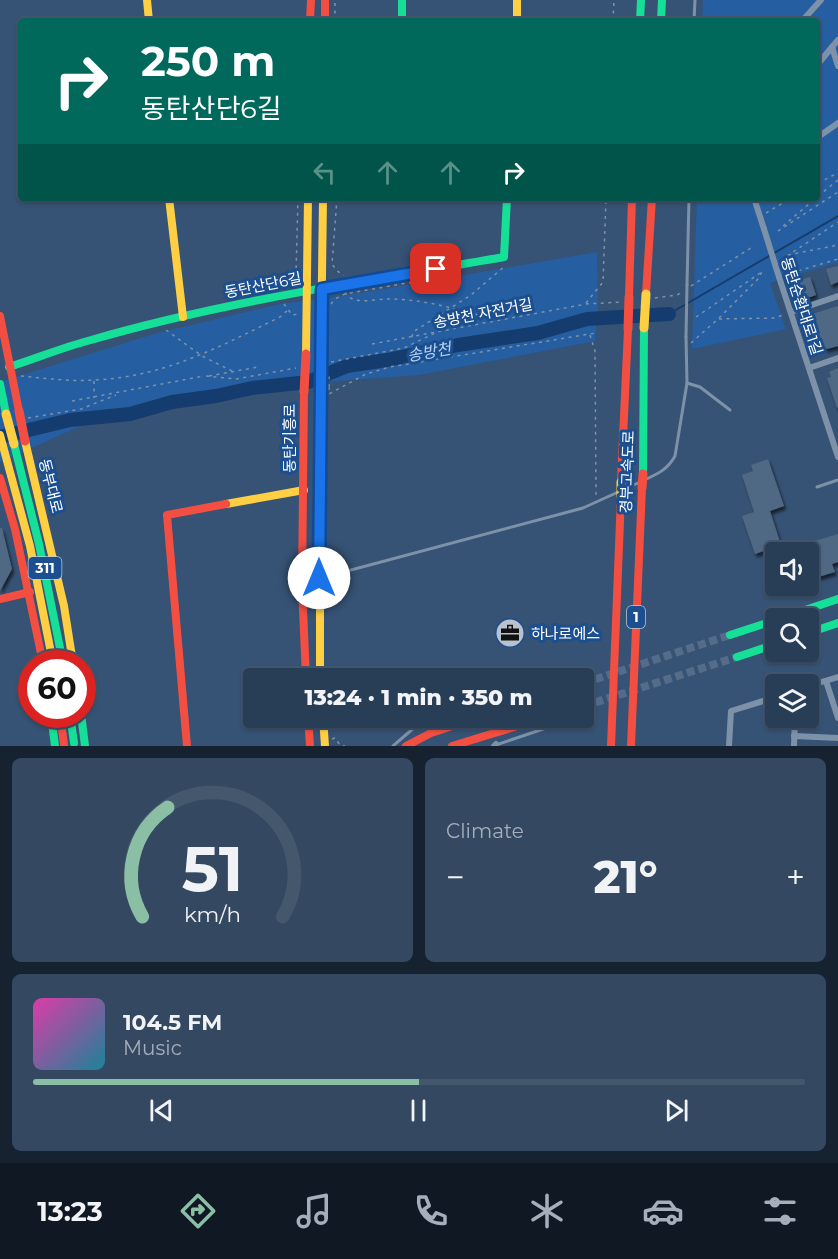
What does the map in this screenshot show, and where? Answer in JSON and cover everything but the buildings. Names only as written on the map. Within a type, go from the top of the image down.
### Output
[{"type":"main road","points":[[147,0],[149,18]]},
{"type":"main road","points":[[310,18],[311,0]]},
{"type":"main road","points":[[325,0],[325,18]]},
{"type":"main road","points":[[402,0],[402,18]]},
{"type":"main road","points":[[517,0],[517,18]]},
{"type":"main road","points":[[640,0],[640,18]]},
{"type":"main road","points":[[661,18],[662,0]]},
{"type":"main road","points":[[169,201],[183,316]]},
{"type":"main road","name":"동탄기흥로","points":[[306,668],[302,586],[309,201]]},
{"type":"main road","name":"동탄기흥로","points":[[320,668],[319,578],[325,388],[321,351],[323,201]]},
{"type":"main road","name":"동탄산단6길","points":[[10,371],[102,336],[183,316],[308,291],[504,257],[507,201]]},
{"type":"main road","name":"경부고속도로","points":[[611,746],[632,201]]},
{"type":"main road","name":"경부고속도로","points":[[631,746],[643,474],[644,328],[652,201]]},
{"type":"main road","name":"동부대로","points":[[0,316],[25,441],[64,606],[71,650]]},
{"type":"main road","name":"동부대로","points":[[0,384],[39,544],[60,650]]},
{"type":"main road","name":"311","points":[[0,435],[30,546],[50,650]]},
{"type":"main road","points":[[0,478],[30,592],[41,650]]},
{"type":"main road","points":[[187,746],[167,515],[304,490]]},
{"type":"main road","points":[[0,599],[30,592]]},
{"type":"main road","points":[[811,608],[838,599]]},
{"type":"main road","points":[[819,629],[838,623]]},
{"type":"main road","points":[[730,635],[765,624]]},
{"type":"main road","points":[[737,657],[765,648]]},
{"type":"main road","points":[[57,728],[64,745]]},
{"type":"main road","points":[[62,728],[64,745]]},
{"type":"main road","points":[[64,745],[67,728]]},
{"type":"main road","points":[[83,728],[85,746]]},
{"type":"main road","points":[[309,728],[310,746]]},
{"type":"main road","points":[[324,728],[325,746]]},
{"type":"main road","points":[[406,746],[446,728]]},
{"type":"main road","points":[[452,746],[511,728]]},
{"type":"street","points":[[805,18],[821,0]]},
{"type":"street","points":[[820,62],[838,40]]},
{"type":"street","points":[[832,47],[838,66]]},
{"type":"street","points":[[820,136],[838,123]]},
{"type":"street","name":"동탄순환대로1길","points":[[755,201],[838,456]]},
{"type":"street","points":[[791,312],[838,296]]},
{"type":"street","points":[[809,368],[838,358]]},
{"type":"street","points":[[819,683],[838,677]]},
{"type":"street","points":[[826,681],[838,718]]},
{"type":"street","points":[[729,746],[731,711],[765,700]]},
{"type":"street","points":[[794,728],[794,746]]},
{"type":"street","points":[[794,736],[838,738]]},
{"type":"lane","points":[[694,18],[695,0]]},
{"type":"lane","points":[[319,578],[583,508],[664,471],[670,465],[675,456],[687,383],[689,201]]},
{"type":"lane","points":[[687,383],[700,387],[730,410]]},
{"type":"lane","points":[[817,487],[838,480]]},
{"type":"lane","points":[[393,746],[414,728]]},
{"type":"lane","points":[[494,745],[546,728]]},
{"type":"path","points":[[335,0],[335,18]]},
{"type":"path","points":[[613,18],[614,0]]},
{"type":"path","points":[[820,182],[838,173]]},
{"type":"path","points":[[820,195],[838,180]]},
{"type":"path","points":[[812,201],[778,231],[838,192]]},
{"type":"path","points":[[285,287],[296,273],[298,201]]},
{"type":"path","points":[[337,201],[332,264],[344,276]]},
{"type":"path","points":[[586,304],[603,282],[606,201]]},
{"type":"path","points":[[760,217],[786,201]]},
{"type":"path","points":[[838,222],[787,256],[838,245]]},
{"type":"path","points":[[677,295],[754,246]]},
{"type":"path","points":[[779,277],[838,259]]},
{"type":"path","points":[[412,337],[413,332],[452,308],[505,265],[494,267]]},
{"type":"path","points":[[696,317],[765,269]]},
{"type":"path","points":[[686,348],[759,278],[762,271]]},
{"type":"path","points":[[330,308],[335,299],[345,294],[448,275]]},
{"type":"path","points":[[345,294],[357,301],[400,300],[452,308],[496,321]]},
{"type":"path","name":"송방천 자전거길","points":[[372,344],[586,304],[598,304]]},
{"type":"path","points":[[284,306],[292,315]]},
{"type":"path","points":[[10,371],[94,381],[155,372],[202,356],[280,317],[289,309]]},
{"type":"path","points":[[718,319],[774,318],[791,312]]},
{"type":"path","points":[[157,323],[202,356],[234,373]]},
{"type":"path","points":[[325,388],[329,394],[366,374],[390,367],[596,333]]},
{"type":"path","points":[[590,334],[595,351],[595,493],[597,502]]},
{"type":"path","points":[[72,401],[258,367]]},
{"type":"path","points":[[94,381],[94,398]]},
{"type":"path","points":[[20,415],[81,409],[120,393]]},
{"type":"path","points":[[335,738],[337,743],[345,746]]},
{"type":"shaded area","points":[[703,0],[838,0],[838,262],[770,283],[786,329],[692,349],[697,201],[820,201],[820,18],[702,18]]},
{"type":"shaded area","points":[[597,252],[598,304],[595,341],[419,375],[294,384],[105,415],[0,462],[0,382],[157,333],[280,304],[349,295]]},
{"type":"waterway","name":"송방천","points":[[669,314],[838,216]]},
{"type":"waterway","name":"송방천","points":[[0,437],[70,420],[130,414],[172,402],[252,388],[308,382],[347,366],[538,333],[587,319],[669,314]]},
{"type":"tunnel","points":[[594,680],[730,635]]},
{"type":"tunnel","points":[[594,703],[737,657]]},
{"type":"traffic: fast","points":[[402,0],[402,18]]},
{"type":"traffic: fast","points":[[640,18],[641,0]]},
{"type":"traffic: fast","points":[[661,18],[662,0]]},
{"type":"traffic: fast","points":[[9,367],[81,343],[193,314],[296,293],[504,257],[507,201]]},
{"type":"traffic: fast","points":[[643,474],[644,328]]},
{"type":"traffic: fast","points":[[320,389],[321,351]]},
{"type":"traffic: fast","points":[[0,384],[6,414]]},
{"type":"traffic: fast","points":[[14,444],[39,544],[60,650]]},
{"type":"traffic: fast","points":[[811,608],[838,599]]},
{"type":"traffic: fast","points":[[819,629],[838,623]]},
{"type":"traffic: fast","points":[[730,635],[765,624]]},
{"type":"traffic: fast","points":[[737,657],[765,648]]},
{"type":"traffic: fast","points":[[53,728],[55,746]]},
{"type":"traffic: fast","points":[[72,728],[74,743]]},
{"type":"traffic: fast","points":[[83,728],[85,746]]},
{"type":"traffic: slow","points":[[147,0],[149,18]]},
{"type":"traffic: slow","points":[[517,0],[517,18]]},
{"type":"traffic: slow","points":[[169,201],[183,317]]},
{"type":"traffic: slow","points":[[306,354],[308,201]]},
{"type":"traffic: slow","points":[[321,351],[323,201]]},
{"type":"traffic: slow","points":[[644,328],[646,294]]},
{"type":"traffic: slow","points":[[320,389],[320,668]]},
{"type":"traffic: slow","points":[[6,414],[14,444]]},
{"type":"traffic: slow","points":[[0,435],[30,546],[50,650]]},
{"type":"traffic: slow","points":[[25,441],[64,606],[71,650]]},
{"type":"traffic: slow","points":[[621,482],[621,496]]},
{"type":"traffic: slow","points":[[226,504],[304,490]]},
{"type":"traffic: slow","points":[[324,728],[325,746]]},
{"type":"traffic: jam","points":[[310,18],[311,0]]},
{"type":"traffic: jam","points":[[325,0],[325,18]]},
{"type":"traffic: jam","points":[[629,297],[632,201]]},
{"type":"traffic: jam","points":[[646,294],[652,201]]},
{"type":"traffic: jam","points":[[628,329],[629,297]]},
{"type":"traffic: jam","points":[[0,316],[19,411]]},
{"type":"traffic: jam","points":[[621,482],[628,329]]},
{"type":"traffic: jam","points":[[304,392],[306,354]]},
{"type":"traffic: jam","points":[[304,392],[302,586],[306,668]]},
{"type":"traffic: jam","points":[[19,411],[25,441]]},
{"type":"traffic: jam","points":[[642,488],[643,474]]},
{"type":"traffic: jam","points":[[0,478],[15,529],[40,650]]},
{"type":"traffic: jam","points":[[631,746],[642,488]]},
{"type":"traffic: jam","points":[[611,746],[621,496]]},
{"type":"traffic: jam","points":[[187,746],[167,515],[226,504]]},
{"type":"traffic: jam","points":[[0,599],[30,592]]},
{"type":"traffic: jam","points":[[62,728],[64,745]]},
{"type":"traffic: jam","points":[[309,728],[310,746]]},
{"type":"traffic: jam","points":[[406,746],[446,728]]},
{"type":"traffic: jam","points":[[452,746],[511,728]]},
{"type":"place","name":"하나로에스","points":[[510,633]]},
{"type":"route","points":[[319,578],[322,289],[436,269]]}]
